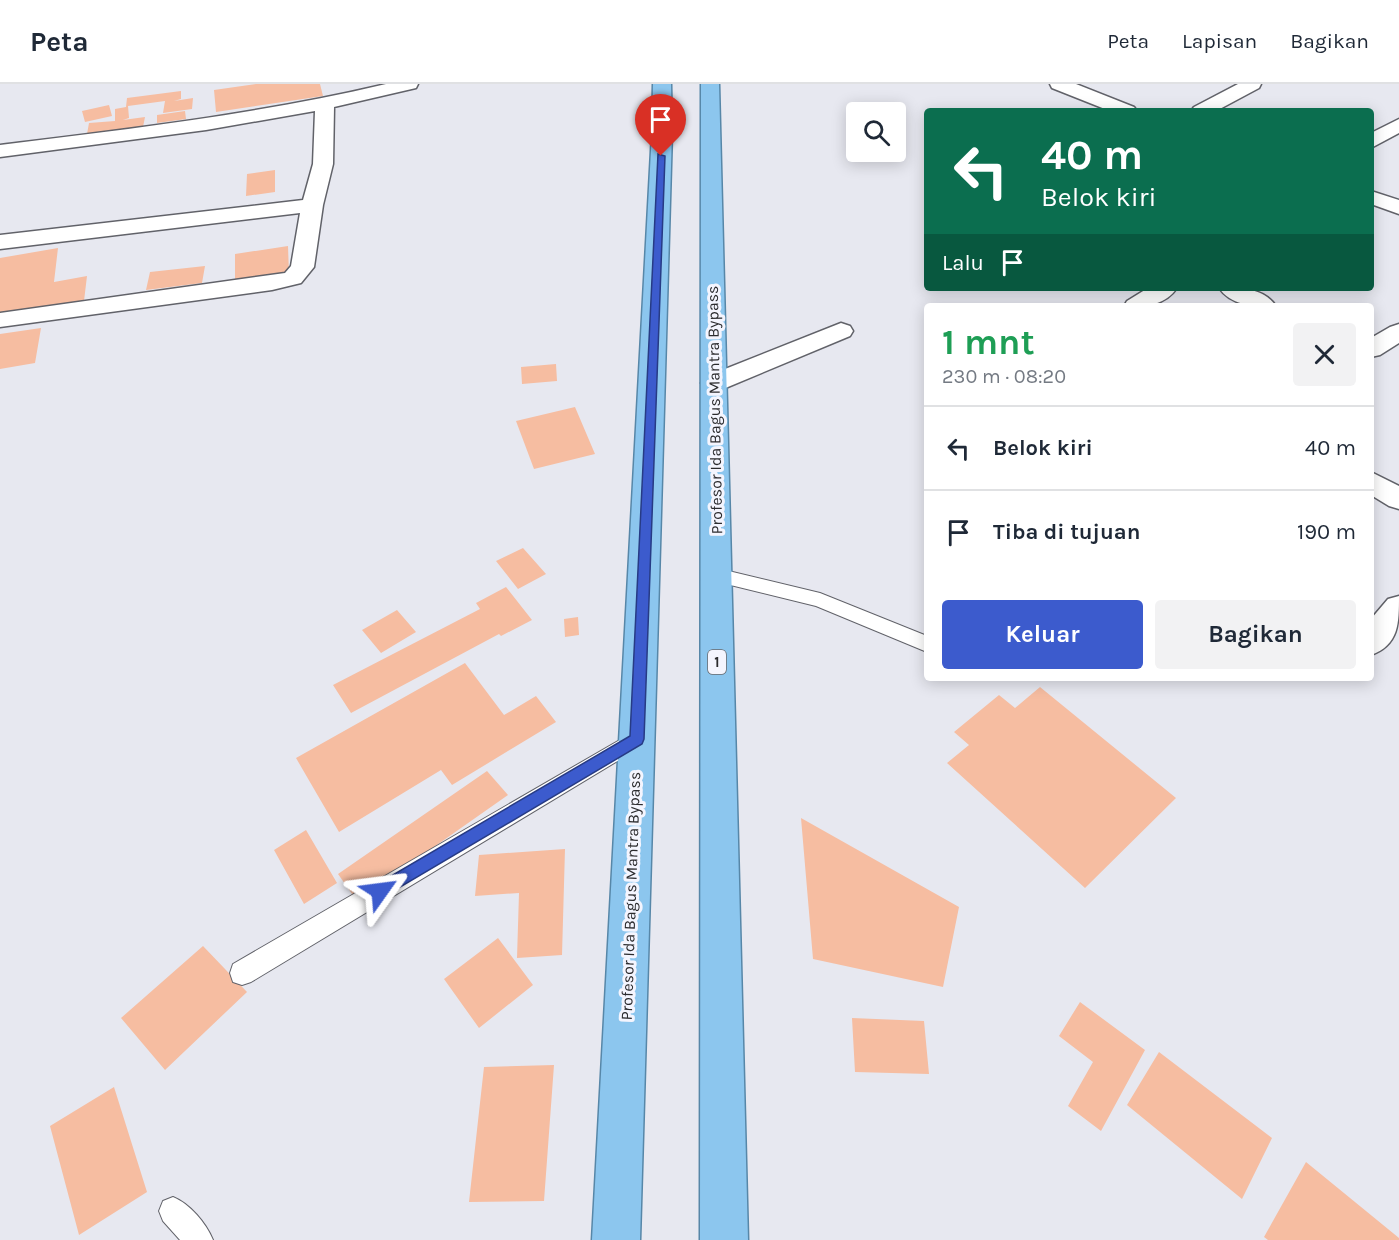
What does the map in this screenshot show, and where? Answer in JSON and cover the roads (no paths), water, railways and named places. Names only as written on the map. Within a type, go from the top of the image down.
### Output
[{"type":"highway","name":"Profesor Ida Bagus Mantra Bypass","points":[[616,1240],[662,132],[662,84]]},
{"type":"highway","name":"Profesor Ida Bagus Mantra Bypass","points":[[710,84],[724,1240]]},
{"type":"street","points":[[0,151],[186,128],[364,96],[409,84]]},
{"type":"street","points":[[1059,84],[1119,108]]},
{"type":"street","points":[[1207,108],[1252,84]]},
{"type":"street","points":[[0,320],[210,293],[293,278],[302,267],[312,205],[323,164],[325,102]]},
{"type":"street","points":[[1374,140],[1399,125]]},
{"type":"street","points":[[1374,198],[1399,207]]},
{"type":"street","points":[[0,242],[312,205]]},
{"type":"street","points":[[1141,303],[1161,291]]},
{"type":"street","points":[[1236,291],[1258,303]]},
{"type":"street","points":[[714,383],[841,332]]},
{"type":"street","points":[[1374,347],[1399,332]]},
{"type":"street","points":[[1374,484],[1399,499]]},
{"type":"street","points":[[1374,638],[1399,608]]},
{"type":"lane","points":[[716,575],[820,600],[924,643]]},
{"type":"lane","points":[[242,973],[637,739]]},
{"type":"lane","points":[[172,1211],[199,1240]]}]
